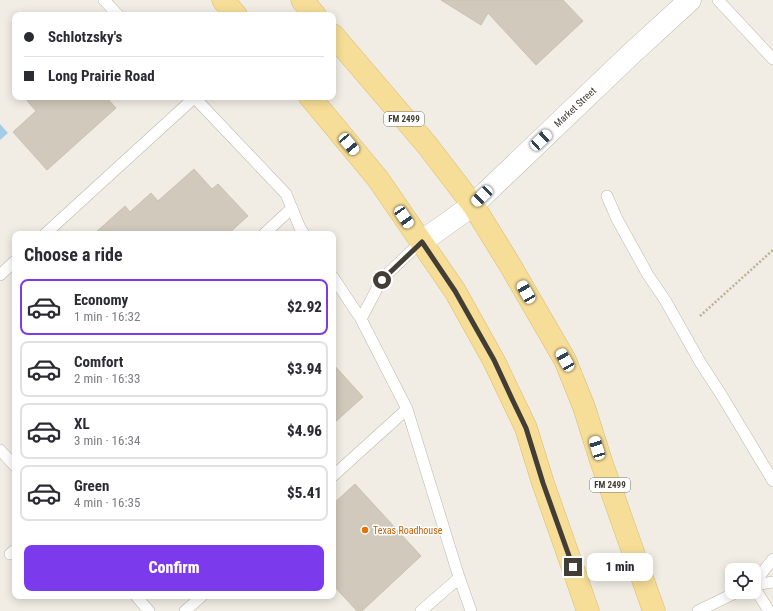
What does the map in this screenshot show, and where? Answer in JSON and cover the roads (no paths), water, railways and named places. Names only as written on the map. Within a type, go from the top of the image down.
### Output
[{"type":"main road","points":[[223,0],[233,12]]},
{"type":"main road","points":[[302,0],[312,12]]},
{"type":"main road","name":"FM 2499","points":[[336,39],[427,145],[473,205],[510,264],[565,360],[584,408],[601,461],[654,611]]},
{"type":"main road","points":[[312,100],[378,179],[422,242],[455,291],[494,360],[526,428],[543,483],[588,611]]},
{"type":"street","name":"Market Street","points":[[422,242],[473,205],[690,0]]},
{"type":"lane","points":[[104,0],[115,12]]},
{"type":"lane","points":[[718,0],[773,59]]},
{"type":"lane","points":[[53,231],[192,100]]},
{"type":"lane","points":[[198,100],[286,194],[302,231]]},
{"type":"lane","points":[[607,196],[617,219],[648,275],[665,300],[700,362],[773,481]]},
{"type":"lane","points":[[267,231],[292,208]]},
{"type":"lane","points":[[361,319],[382,280],[422,242]]},
{"type":"lane","points":[[0,275],[12,264]]},
{"type":"lane","points":[[336,282],[361,319],[407,409],[459,578],[471,611]]},
{"type":"lane","points":[[336,473],[407,409]]},
{"type":"lane","points":[[0,450],[12,463]]},
{"type":"lane","points":[[761,575],[773,558]]},
{"type":"lane","points":[[421,611],[459,578]]},
{"type":"lane","points":[[761,584],[773,582]]},
{"type":"lane","points":[[761,597],[769,611]]},
{"type":"lane","points":[[698,611],[725,598]]},
{"type":"lane","points":[[139,599],[149,611]]},
{"type":"lane","points":[[185,611],[199,599]]},
{"type":"water","points":[[0,124],[8,133],[0,140]]},
{"type":"place","name":"Texas Roadhouse","points":[[365,530]]}]
